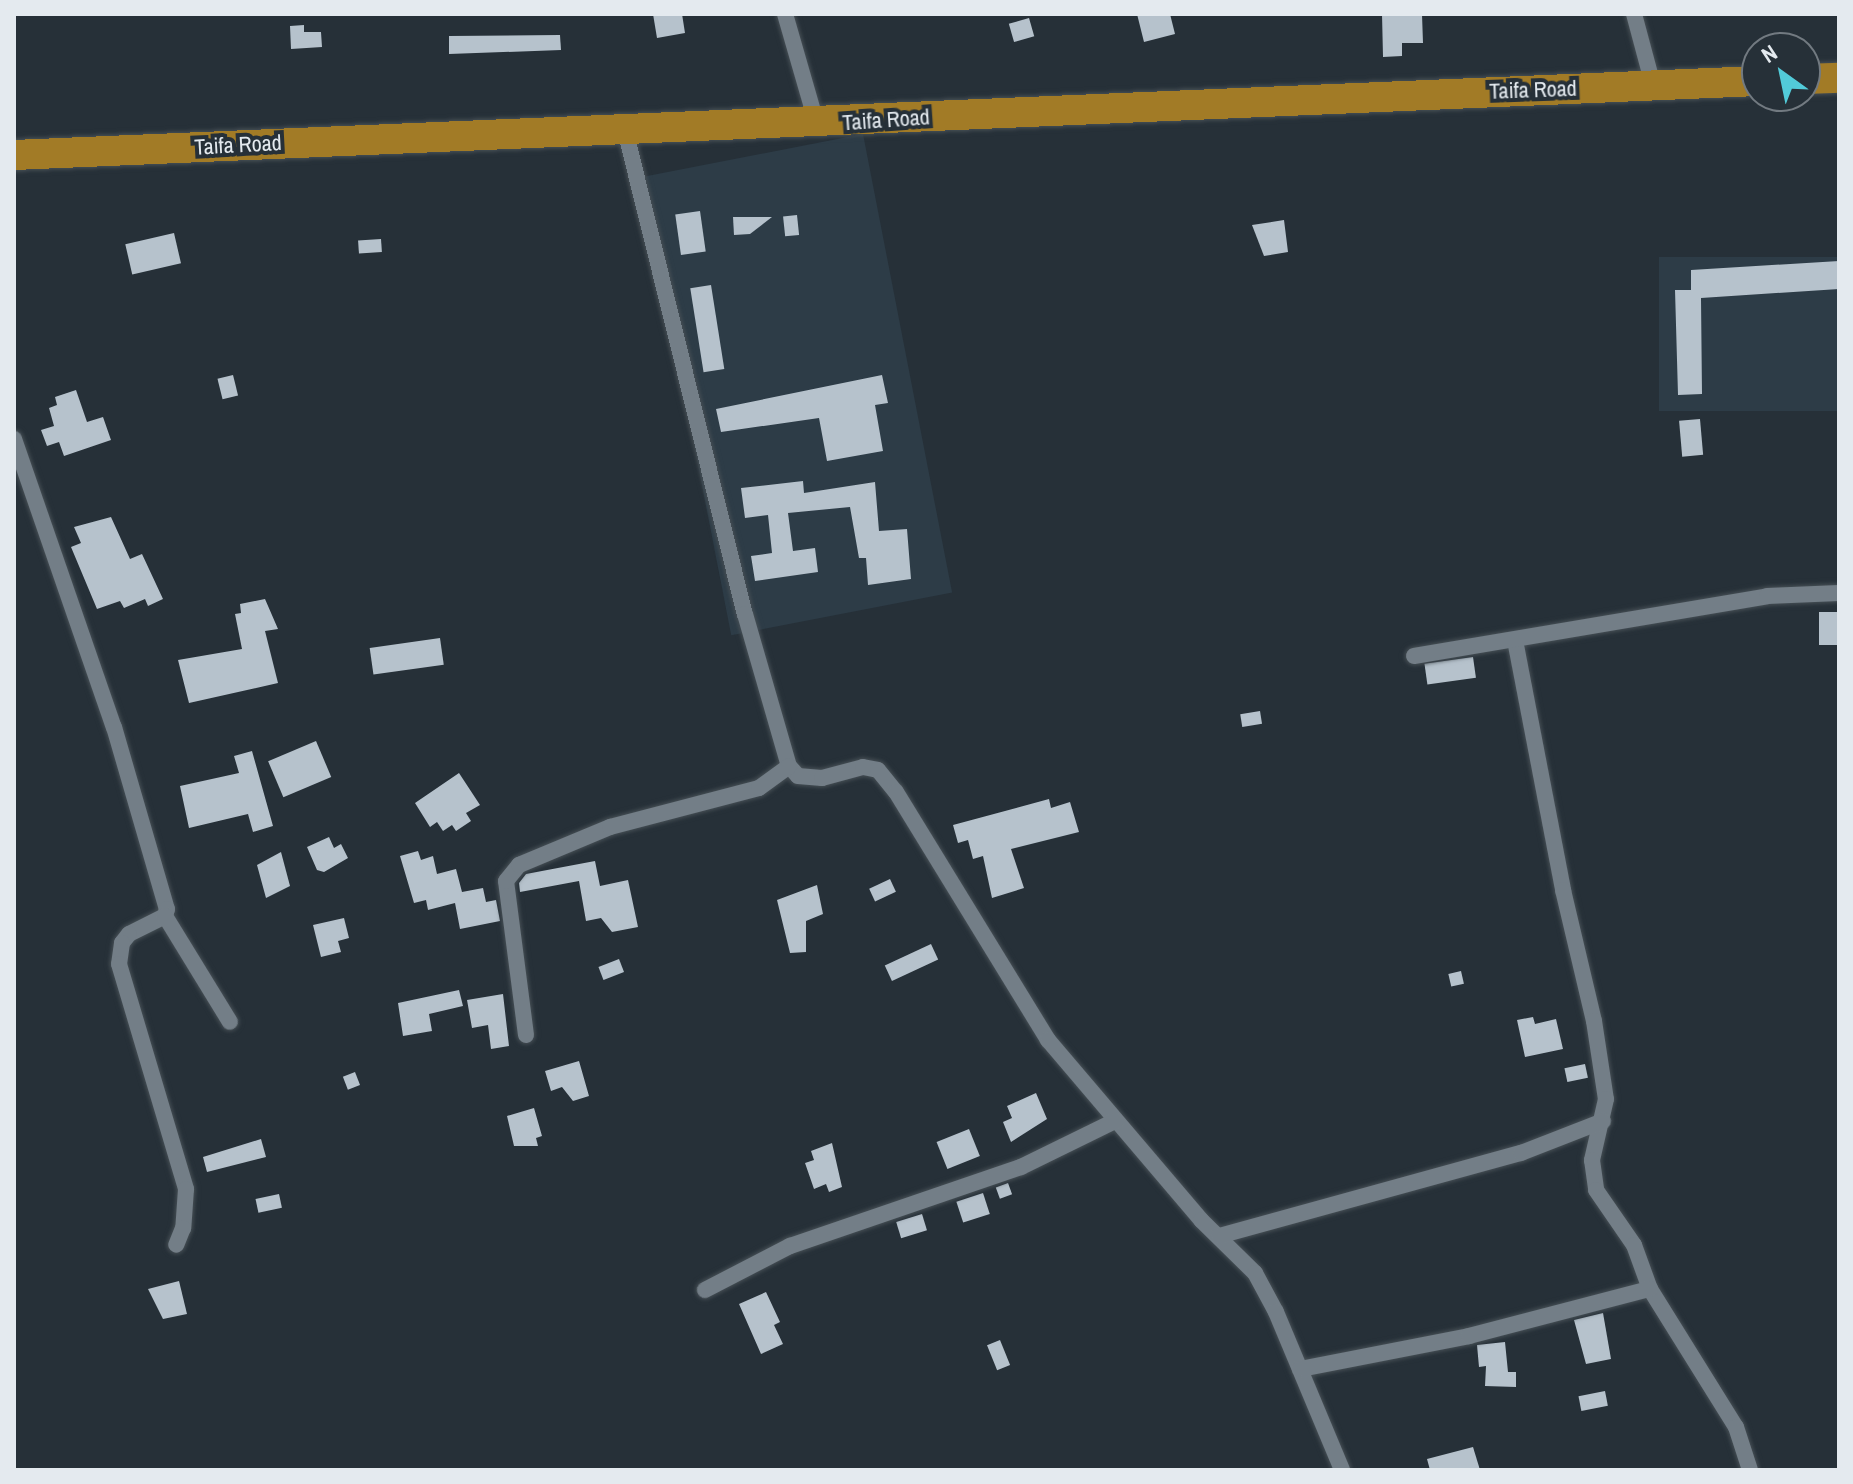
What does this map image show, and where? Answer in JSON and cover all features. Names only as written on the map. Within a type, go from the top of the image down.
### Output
[{"type":"highway","name":"Taifa Road","points":[[14,155],[817,125],[1741,82]]},
{"type":"street","points":[[785,14],[817,125]]},
{"type":"street","points":[[1634,14],[1653,85]]},
{"type":"street","points":[[625,130],[745,614],[789,766],[798,776],[822,778],[863,767],[878,770],[905,805],[1048,1040],[1115,1121],[1266,1290],[1342,1470]]},
{"type":"street","points":[[14,439],[114,727],[165,916],[230,1022]]},
{"type":"street","points":[[1414,656],[1767,596],[1839,593]]},
{"type":"street","points":[[1515,640],[1563,890],[1594,1021],[1606,1099],[1592,1160],[1596,1190],[1634,1245],[1650,1289],[1736,1427],[1750,1470]]},
{"type":"street","points":[[526,1035],[506,881],[519,865],[610,827],[759,788],[789,766]]},
{"type":"street","points":[[165,916],[129,934],[122,943],[119,964],[186,1189],[183,1228],[176,1245]]},
{"type":"street","points":[[705,1290],[790,1246],[1021,1167],[1115,1121]]},
{"type":"street","points":[[1219,1236],[1521,1153],[1603,1121]]},
{"type":"street","points":[[1300,1369],[1469,1336],[1650,1289]]},
{"type":"shaded area","points":[[863,134],[952,592],[731,635],[642,177]]},
{"type":"shaded area","points":[[1659,257],[1839,257],[1839,411],[1659,411]]},
{"type":"building","points":[[653,14],[682,14],[685,33],[657,38]]},
{"type":"building","points":[[1137,14],[1170,14],[1175,34],[1144,42]]},
{"type":"building","points":[[1382,14],[1422,14],[1423,43],[1402,43],[1402,56],[1383,57]]},
{"type":"building","points":[[1029,18],[1034,36],[1014,42],[1009,24]]},
{"type":"building","points":[[304,25],[304,32],[321,32],[322,47],[291,49],[290,26]]},
{"type":"building","points":[[560,35],[561,50],[449,54],[449,36]]},
{"type":"building","points":[[700,211],[706,252],[681,255],[675,214]]},
{"type":"building","points":[[797,215],[799,235],[785,236],[783,216]]},
{"type":"building","points":[[733,217],[772,217],[750,234],[734,235]]},
{"type":"building","points":[[1284,220],[1288,252],[1264,256],[1252,225]]},
{"type":"building","points":[[174,233],[181,263],[132,274],[125,244]]},
{"type":"building","points":[[381,239],[382,252],[359,254],[358,241]]},
{"type":"building","points":[[1839,261],[1839,289],[1701,298],[1702,394],[1678,395],[1675,290],[1691,290],[1691,270]]},
{"type":"building","points":[[711,285],[724,369],[704,372],[690,288]]},
{"type":"building","points":[[233,375],[238,395],[223,399],[217,379]]},
{"type":"building","points":[[882,375],[888,403],[875,405],[883,451],[827,461],[819,418],[721,432],[716,409]]},
{"type":"building","points":[[76,390],[87,422],[103,417],[111,440],[64,456],[59,442],[47,446],[41,430],[54,426],[49,408],[57,405],[55,397]]},
{"type":"building","points":[[1700,419],[1703,455],[1682,457],[1679,421]]},
{"type":"building","points":[[803,481],[804,493],[875,482],[879,531],[907,529],[911,579],[868,585],[866,558],[859,558],[850,507],[788,513],[793,551],[815,548],[818,572],[755,581],[751,556],[772,553],[768,515],[745,518],[741,488]]},
{"type":"building","points":[[111,517],[130,559],[142,554],[163,599],[148,606],[145,599],[124,608],[120,601],[97,609],[71,547],[81,543],[74,527]]},
{"type":"building","points":[[265,599],[278,629],[265,631],[278,683],[189,703],[178,660],[242,649],[235,614],[241,613],[240,604]]},
{"type":"building","points":[[1819,612],[1839,612],[1839,645],[1819,645]]},
{"type":"building","points":[[440,638],[444,665],[373,675],[370,648]]},
{"type":"building","points":[[1473,657],[1476,678],[1427,685],[1424,664]]},
{"type":"building","points":[[1260,711],[1262,724],[1242,727],[1240,714]]},
{"type":"building","points":[[316,741],[331,777],[283,797],[268,761]]},
{"type":"building","points":[[252,751],[273,826],[253,832],[248,814],[189,828],[180,786],[239,773],[234,756]]},
{"type":"building","points":[[459,773],[480,805],[466,813],[471,821],[456,831],[452,825],[443,831],[437,822],[430,827],[415,803]]},
{"type":"building","points":[[1049,799],[1051,808],[1070,802],[1079,832],[1011,849],[1024,888],[992,898],[983,856],[973,859],[968,840],[958,843],[953,825]]},
{"type":"building","points":[[329,837],[334,848],[341,844],[348,858],[324,872],[317,870],[307,847]]},
{"type":"building","points":[[418,851],[421,860],[433,856],[437,874],[456,869],[462,892],[483,888],[486,902],[496,900],[500,921],[460,929],[455,903],[428,910],[426,900],[414,903],[400,856]]},
{"type":"building","points":[[281,852],[290,886],[266,898],[257,865]]},
{"type":"building","points":[[595,861],[600,886],[628,880],[638,927],[612,932],[601,918],[586,921],[579,881],[520,892],[519,883],[526,874]]},
{"type":"building","points":[[890,879],[896,892],[875,901],[869,889]]},
{"type":"building","points":[[817,885],[823,914],[806,921],[806,952],[790,953],[777,900]]},
{"type":"building","points":[[344,918],[349,938],[338,941],[341,952],[321,957],[313,925]]},
{"type":"building","points":[[931,944],[938,959],[892,981],[885,966]]},
{"type":"building","points":[[619,959],[624,972],[603,980],[598,967]]},
{"type":"building","points":[[1461,971],[1464,984],[1451,987],[1448,974]]},
{"type":"building","points":[[459,990],[463,1006],[429,1014],[432,1031],[403,1036],[398,1003]]},
{"type":"building","points":[[503,994],[509,1046],[491,1049],[488,1025],[472,1028],[467,1000]]},
{"type":"building","points":[[1533,1017],[1535,1024],[1556,1019],[1563,1049],[1525,1057],[1517,1020]]},
{"type":"building","points":[[579,1061],[589,1096],[573,1101],[562,1087],[551,1091],[545,1071]]},
{"type":"building","points":[[1585,1064],[1588,1078],[1567,1082],[1564,1068]]},
{"type":"building","points":[[355,1072],[360,1085],[348,1090],[343,1077]]},
{"type":"building","points":[[1036,1093],[1047,1119],[1011,1142],[1003,1122],[1012,1118],[1007,1106]]},
{"type":"building","points":[[534,1108],[542,1136],[536,1138],[538,1146],[514,1146],[507,1116]]},
{"type":"building","points":[[969,1129],[980,1156],[947,1169],[937,1142]]},
{"type":"building","points":[[261,1139],[266,1157],[207,1172],[203,1157]]},
{"type":"building","points":[[832,1143],[842,1187],[829,1192],[826,1184],[814,1189],[805,1163],[814,1160],[811,1151]]},
{"type":"building","points":[[1008,1183],[1012,1194],[1000,1199],[996,1187]]},
{"type":"building","points":[[983,1193],[990,1214],[963,1223],[956,1202]]},
{"type":"building","points":[[279,1194],[282,1208],[258,1213],[256,1199]]},
{"type":"building","points":[[922,1214],[927,1230],[901,1238],[896,1222]]},
{"type":"building","points":[[179,1281],[187,1314],[163,1319],[148,1289]]},
{"type":"building","points":[[766,1292],[780,1322],[774,1325],[783,1344],[761,1354],[739,1304]]},
{"type":"building","points":[[1603,1313],[1611,1359],[1586,1364],[1574,1320]]},
{"type":"building","points":[[1000,1340],[1010,1365],[997,1370],[987,1345]]},
{"type":"building","points":[[1505,1342],[1508,1372],[1516,1372],[1516,1387],[1485,1386],[1486,1366],[1479,1367],[1477,1345]]},
{"type":"building","points":[[1605,1391],[1608,1406],[1581,1411],[1578,1396]]},
{"type":"building","points":[[1473,1447],[1480,1470],[1430,1470],[1427,1459]]}]
